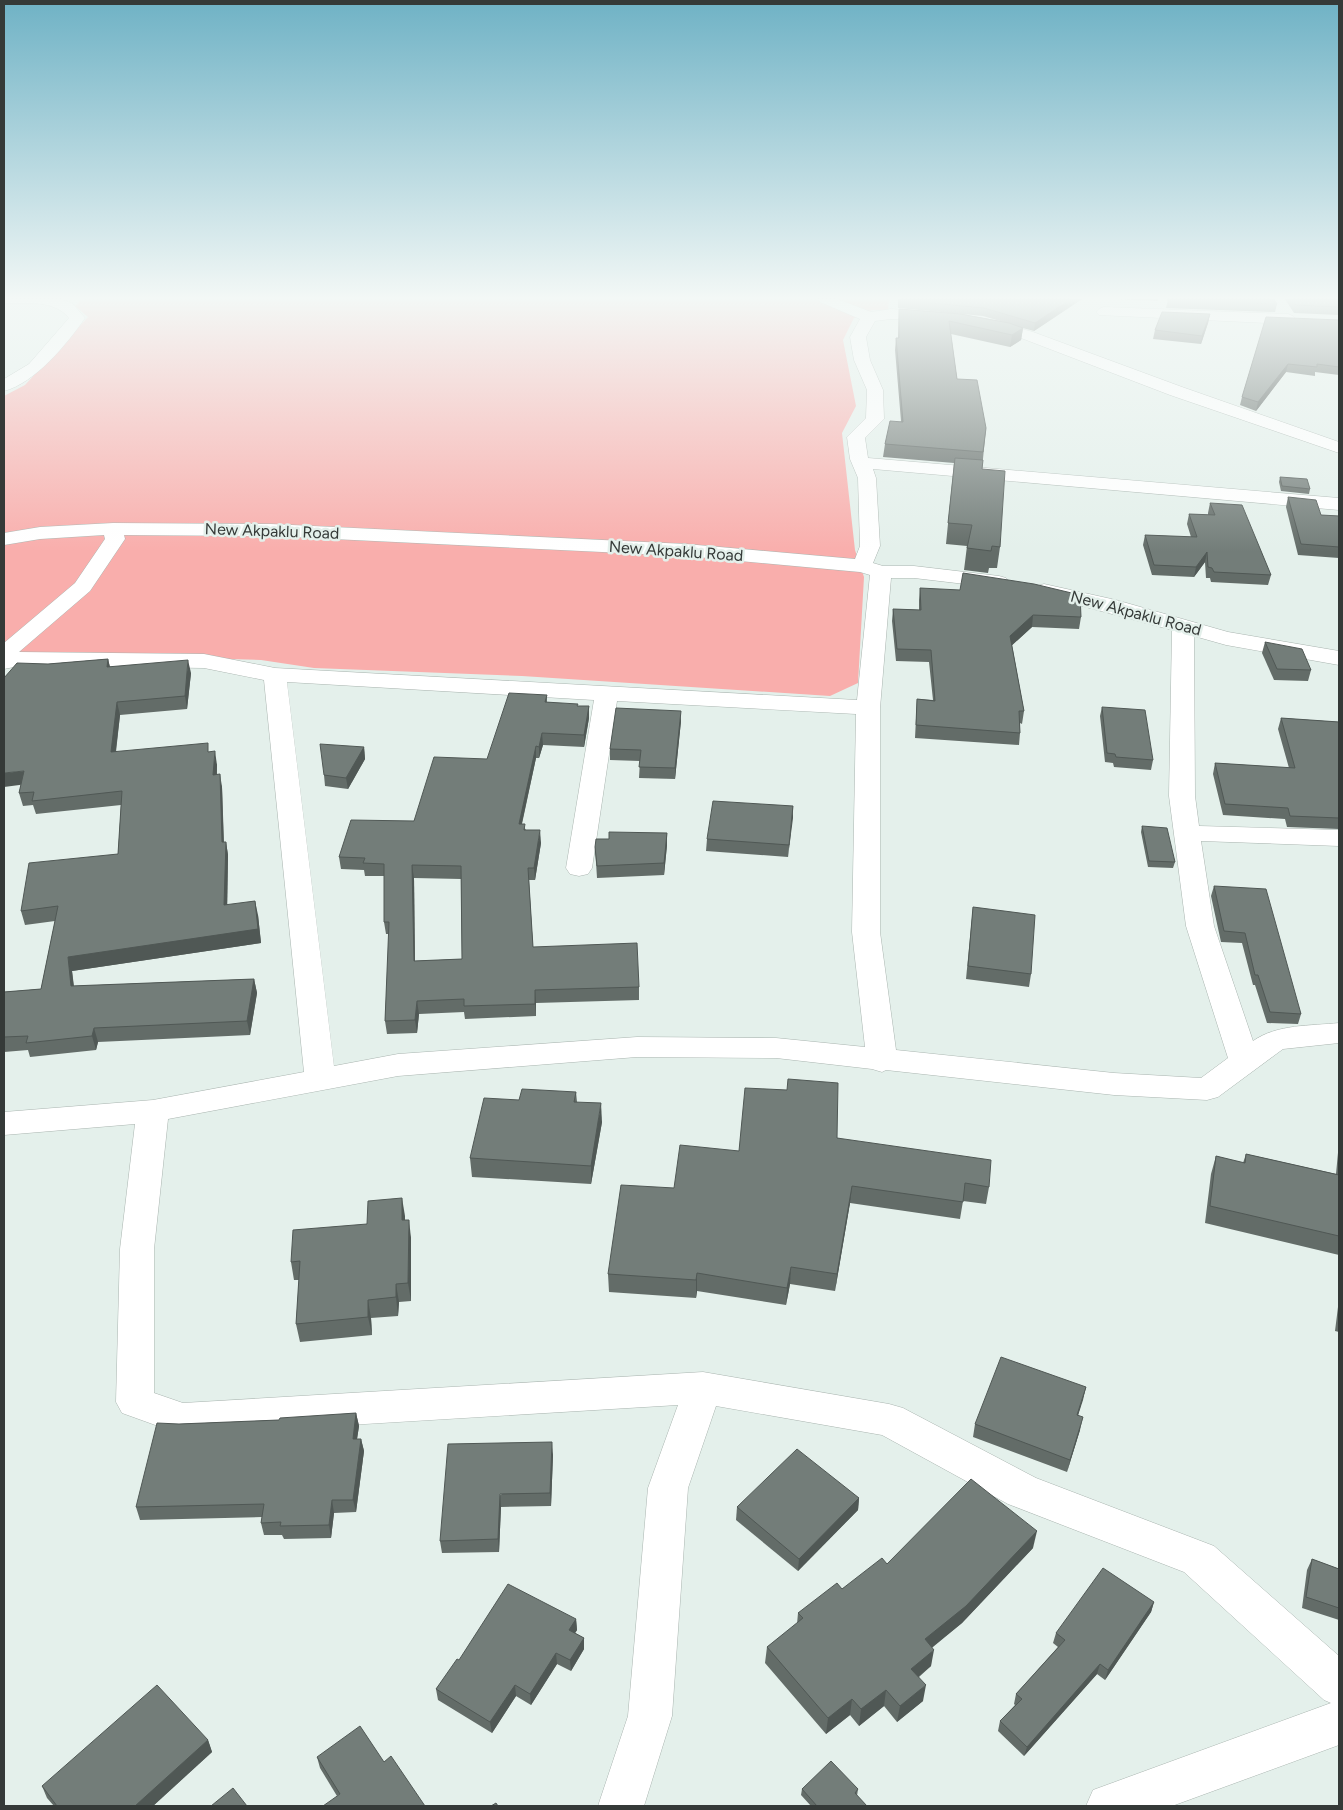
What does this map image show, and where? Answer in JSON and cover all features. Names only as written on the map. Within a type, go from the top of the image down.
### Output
[{"type":"street","points":[[872,383],[875,390],[875,419],[856,437],[866,478],[872,569],[868,708],[866,932],[882,1061]]},
{"type":"street","points":[[1155,383],[1339,448]]},
{"type":"street","points":[[861,463],[1339,504]]},
{"type":"street","points":[[4,654],[83,587],[115,539],[113,529]]},
{"type":"street","name":"New Akpaklu Road","points":[[4,539],[40,533],[113,529],[271,530],[646,548],[914,572],[1019,584],[1108,605],[1226,638],[1339,658]]},
{"type":"street","points":[[1183,626],[1182,796],[1200,926],[1245,1062]]},
{"type":"street","points":[[4,662],[24,658],[204,661],[275,674],[868,708]]},
{"type":"street","points":[[275,674],[320,1080]]},
{"type":"street","points":[[578,868],[607,693]]},
{"type":"street","points":[[1187,833],[1339,838]]},
{"type":"street","points":[[4,1124],[153,1111],[398,1065],[636,1047],[776,1048],[882,1061],[1114,1084],[1208,1089],[1275,1040],[1339,1033]]},
{"type":"street","points":[[153,1111],[137,1249],[135,1402],[183,1419],[703,1388],[889,1420],[1022,1492],[1199,1559],[1339,1685]]},
{"type":"street","points":[[622,1806],[650,1716],[668,1488],[703,1388]]},
{"type":"street","points":[[1109,1806],[1339,1723]]},
{"type":"shaded area","points":[[26,383],[852,383],[856,406],[842,433],[855,550],[864,577],[858,683],[830,696],[522,676],[314,668],[261,660],[50,654],[4,657],[4,396]]},
{"type":"building","points":[[900,383],[978,383],[986,428],[983,452],[885,444],[890,421],[903,422]]},
{"type":"building","points":[[1246,383],[1273,383],[1258,402],[1242,397]]},
{"type":"building","points":[[955,458],[983,460],[982,469],[1005,471],[1000,547],[992,546],[991,551],[967,548],[972,525],[948,523]]},
{"type":"building","points":[[1280,477],[1307,479],[1310,489],[1282,486]]},
{"type":"building","points":[[1288,497],[1316,500],[1321,515],[1339,516],[1339,547],[1301,544]]},
{"type":"building","points":[[1210,503],[1242,505],[1271,575],[1214,572],[1212,568],[1208,567],[1207,552],[1196,567],[1154,565],[1145,535],[1197,537],[1189,514],[1215,515]]},
{"type":"building","points":[[963,573],[1034,584],[1080,595],[1081,617],[1033,615],[1010,636],[1024,711],[1019,711],[1020,733],[916,725],[917,699],[935,701],[931,650],[897,649],[893,609],[921,610],[920,588],[960,590]]},
{"type":"building","points":[[1265,642],[1302,649],[1311,670],[1277,669]]},
{"type":"building","points":[[108,659],[107,667],[188,660],[185,696],[117,702],[111,752],[208,743],[208,752],[215,751],[213,775],[220,774],[222,842],[226,842],[224,905],[255,901],[258,929],[68,957],[71,986],[254,979],[247,1021],[94,1028],[92,1036],[26,1043],[28,1036],[4,1037],[4,992],[41,989],[58,906],[21,911],[29,863],[118,854],[122,791],[32,801],[34,792],[19,793],[24,771],[4,773],[4,678],[17,663],[48,664]]},
{"type":"building","points":[[509,693],[547,695],[545,702],[589,706],[584,735],[542,733],[539,747],[536,746],[519,824],[525,824],[524,830],[540,830],[534,868],[528,868],[533,947],[637,943],[639,987],[535,990],[535,1004],[464,1006],[464,999],[417,1001],[415,1020],[385,1021],[389,922],[384,922],[384,864],[363,863],[365,858],[339,857],[351,820],[414,821],[434,757],[487,759]],"holes":[[[412,865],[461,866],[462,959],[414,961]]]},
{"type":"building","points":[[1102,707],[1145,710],[1153,760],[1116,757],[1115,754],[1107,753]]},
{"type":"building","points":[[616,708],[681,711],[675,768],[639,767],[641,750],[610,749]]},
{"type":"building","points":[[1281,718],[1339,722],[1339,818],[1290,816],[1288,808],[1225,804],[1215,763],[1295,768]]},
{"type":"building","points":[[320,744],[364,747],[346,778],[324,775]]},
{"type":"building","points":[[713,801],[793,806],[789,845],[707,839]]},
{"type":"building","points":[[1142,826],[1167,828],[1175,862],[1149,861]]},
{"type":"building","points":[[609,832],[667,833],[664,863],[597,866],[596,839],[609,839]]},
{"type":"building","points":[[1214,886],[1266,889],[1301,1014],[1270,1012],[1258,975],[1255,975],[1245,933],[1224,931]]},
{"type":"building","points":[[973,907],[1035,915],[1031,974],[968,966]]},
{"type":"building","points":[[788,1079],[838,1083],[837,1138],[991,1160],[989,1187],[965,1183],[963,1202],[852,1186],[837,1274],[791,1267],[787,1288],[697,1273],[696,1280],[608,1274],[621,1185],[674,1188],[680,1145],[739,1151],[745,1088],[787,1090]]},
{"type":"building","points":[[522,1089],[576,1092],[574,1102],[601,1103],[591,1166],[470,1158],[484,1098],[519,1100]]},
{"type":"building","points":[[1246,1154],[1339,1175],[1339,1236],[1210,1206],[1216,1156],[1245,1163]]},
{"type":"building","points":[[402,1198],[402,1220],[409,1220],[408,1283],[396,1284],[396,1297],[368,1300],[368,1317],[296,1324],[300,1261],[291,1262],[293,1230],[367,1224],[368,1201]]},
{"type":"building","points":[[1001,1357],[1086,1387],[1077,1415],[1083,1417],[1070,1460],[975,1424]]},
{"type":"building","points":[[356,1413],[353,1439],[361,1439],[353,1500],[332,1500],[329,1525],[280,1526],[281,1522],[261,1523],[264,1504],[136,1507],[157,1423],[179,1424],[279,1420],[280,1418]]},
{"type":"building","points":[[552,1442],[550,1493],[500,1494],[498,1539],[440,1541],[448,1444]]},
{"type":"building","points":[[797,1449],[859,1498],[799,1559],[737,1507]]},
{"type":"building","points":[[971,1479],[1037,1531],[966,1606],[925,1639],[934,1650],[911,1669],[926,1685],[900,1706],[886,1690],[861,1709],[852,1699],[828,1718],[767,1647],[803,1618],[798,1613],[837,1583],[842,1589],[882,1558],[887,1564]]},
{"type":"building","points":[[1312,1559],[1339,1569],[1339,1608],[1306,1597]]},
{"type":"building","points":[[1103,1568],[1154,1602],[1108,1670],[1100,1664],[1027,1747],[1000,1721],[1022,1699],[1016,1694],[1065,1640],[1056,1633]]},
{"type":"building","points":[[508,1584],[576,1619],[569,1630],[584,1638],[570,1660],[556,1653],[530,1694],[515,1685],[490,1722],[436,1689],[457,1659],[459,1660]]},
{"type":"building","points":[[157,1685],[208,1740],[135,1806],[57,1806],[42,1786]]},
{"type":"building","points":[[360,1726],[384,1762],[391,1756],[425,1806],[323,1806],[340,1794],[317,1757]]},
{"type":"building","points":[[831,1761],[858,1789],[855,1793],[867,1806],[817,1806],[802,1789]]},
{"type":"building","points":[[233,1788],[247,1806],[211,1806]]}]
